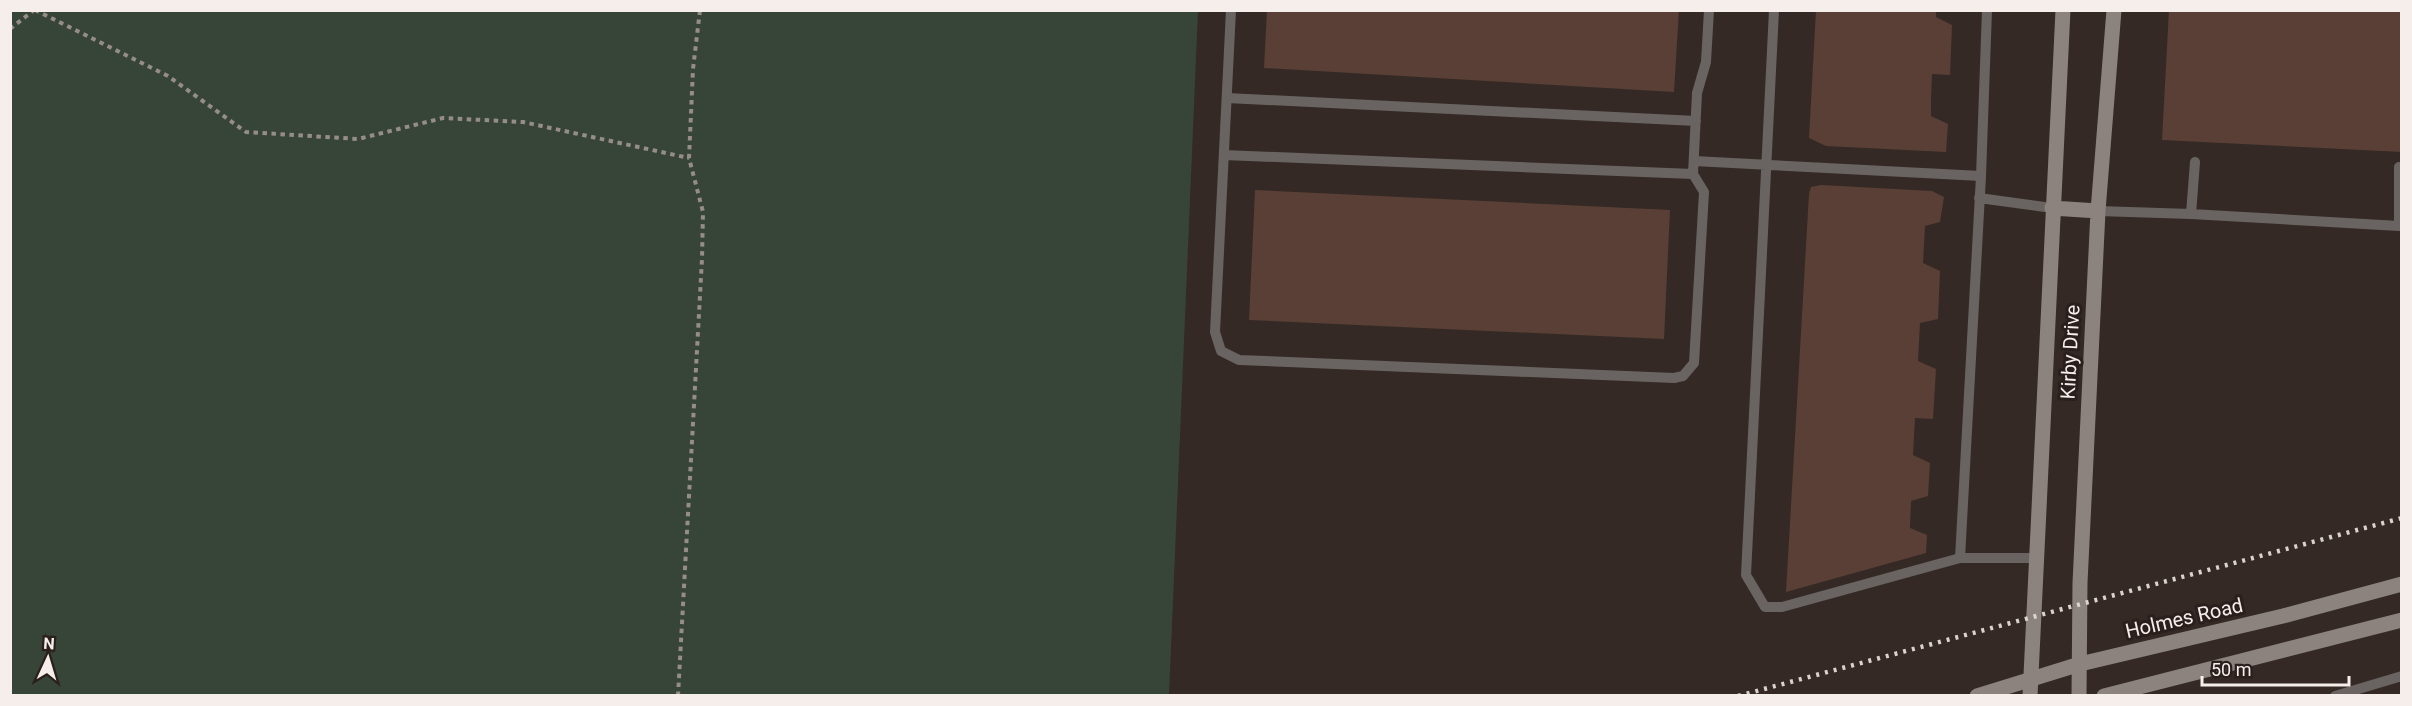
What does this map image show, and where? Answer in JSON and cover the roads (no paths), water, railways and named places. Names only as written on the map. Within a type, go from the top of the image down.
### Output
[{"type":"main road","name":"Kirby Drive","points":[[2031,696],[2030,678],[2039,558],[2062,10]]},
{"type":"main road","name":"Kirby Drive","points":[[2079,696],[2081,571],[2098,211],[2114,10]]},
{"type":"main road","points":[[2052,208],[2098,211]]},
{"type":"main road","name":"Holmes Road","points":[[1977,696],[2080,664],[2402,585]]},
{"type":"main road","points":[[2104,696],[2402,620]]},
{"type":"lane","points":[[1231,10],[1215,332],[1217,344],[1229,357],[1239,360],[1275,362],[1683,376],[1694,363],[1704,192],[1693,174],[1697,93],[1706,62],[1709,10]]},
{"type":"lane","points":[[1774,10],[1746,575],[1750,585],[1765,607],[1782,607],[1960,558],[2039,558]]},
{"type":"lane","points":[[1960,558],[1981,176],[1987,10]]},
{"type":"lane","points":[[1227,98],[1696,121]]},
{"type":"lane","points":[[1224,155],[1693,174]]},
{"type":"lane","points":[[1694,161],[1981,176]]},
{"type":"lane","points":[[2191,214],[2195,162]]},
{"type":"lane","points":[[2098,211],[2399,226],[2399,167]]},
{"type":"lane","points":[[1979,198],[2052,208]]},
{"type":"lane","points":[[2334,696],[2402,676]]},
{"type":"railway","points":[[1738,696],[2402,518]]}]
